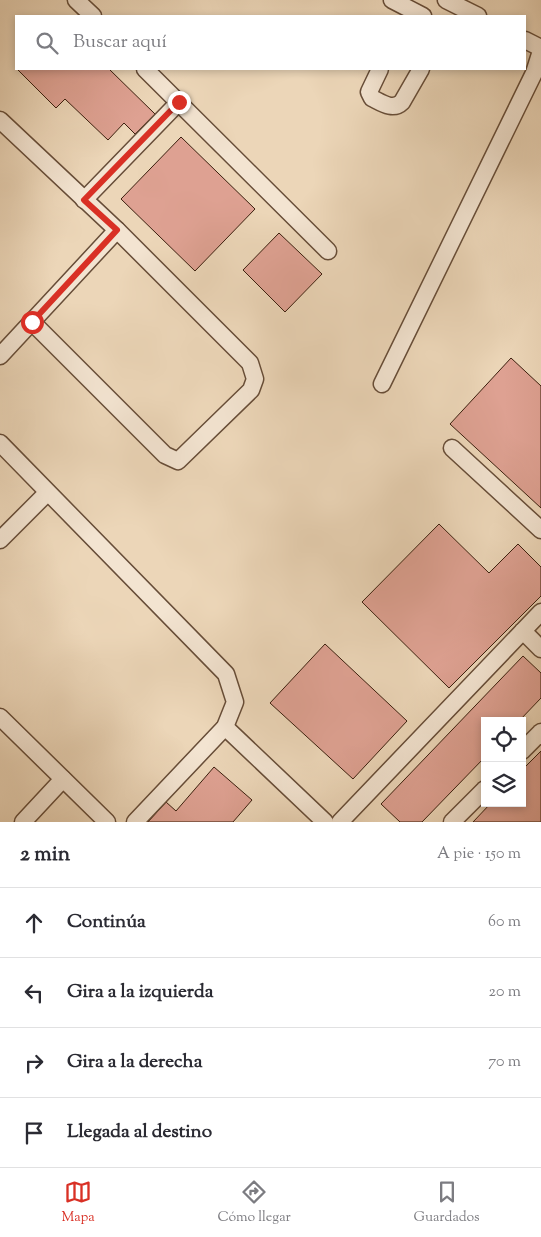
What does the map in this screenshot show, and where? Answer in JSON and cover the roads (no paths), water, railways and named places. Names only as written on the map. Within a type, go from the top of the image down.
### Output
[{"type":"street","points":[[76,0],[92,15]]},
{"type":"street","points":[[392,0],[415,14]]},
{"type":"street","points":[[446,0],[476,15]]},
{"type":"street","points":[[382,384],[533,73],[541,49],[526,41]]},
{"type":"street","points":[[147,70],[328,251]]},
{"type":"street","points":[[379,70],[368,92],[372,98],[392,107],[398,106],[402,102],[420,70]]},
{"type":"street","points":[[84,200],[179,102]]},
{"type":"street","points":[[0,120],[117,230],[250,363],[255,379],[251,390],[178,461],[165,455],[32,322]]},
{"type":"street","points":[[0,356],[117,230]]},
{"type":"street","points":[[0,443],[226,674],[235,702],[225,727],[136,822]]},
{"type":"street","points":[[452,448],[541,530]]},
{"type":"street","points":[[0,540],[47,493]]},
{"type":"street","points":[[340,822],[541,612]]},
{"type":"street","points":[[523,631],[541,650]]},
{"type":"street","points":[[0,717],[108,822]]},
{"type":"street","points":[[225,727],[325,822]]},
{"type":"street","points":[[526,747],[541,732]]},
{"type":"street","points":[[22,822],[63,779]]},
{"type":"street","points":[[452,822],[481,793]]}]
